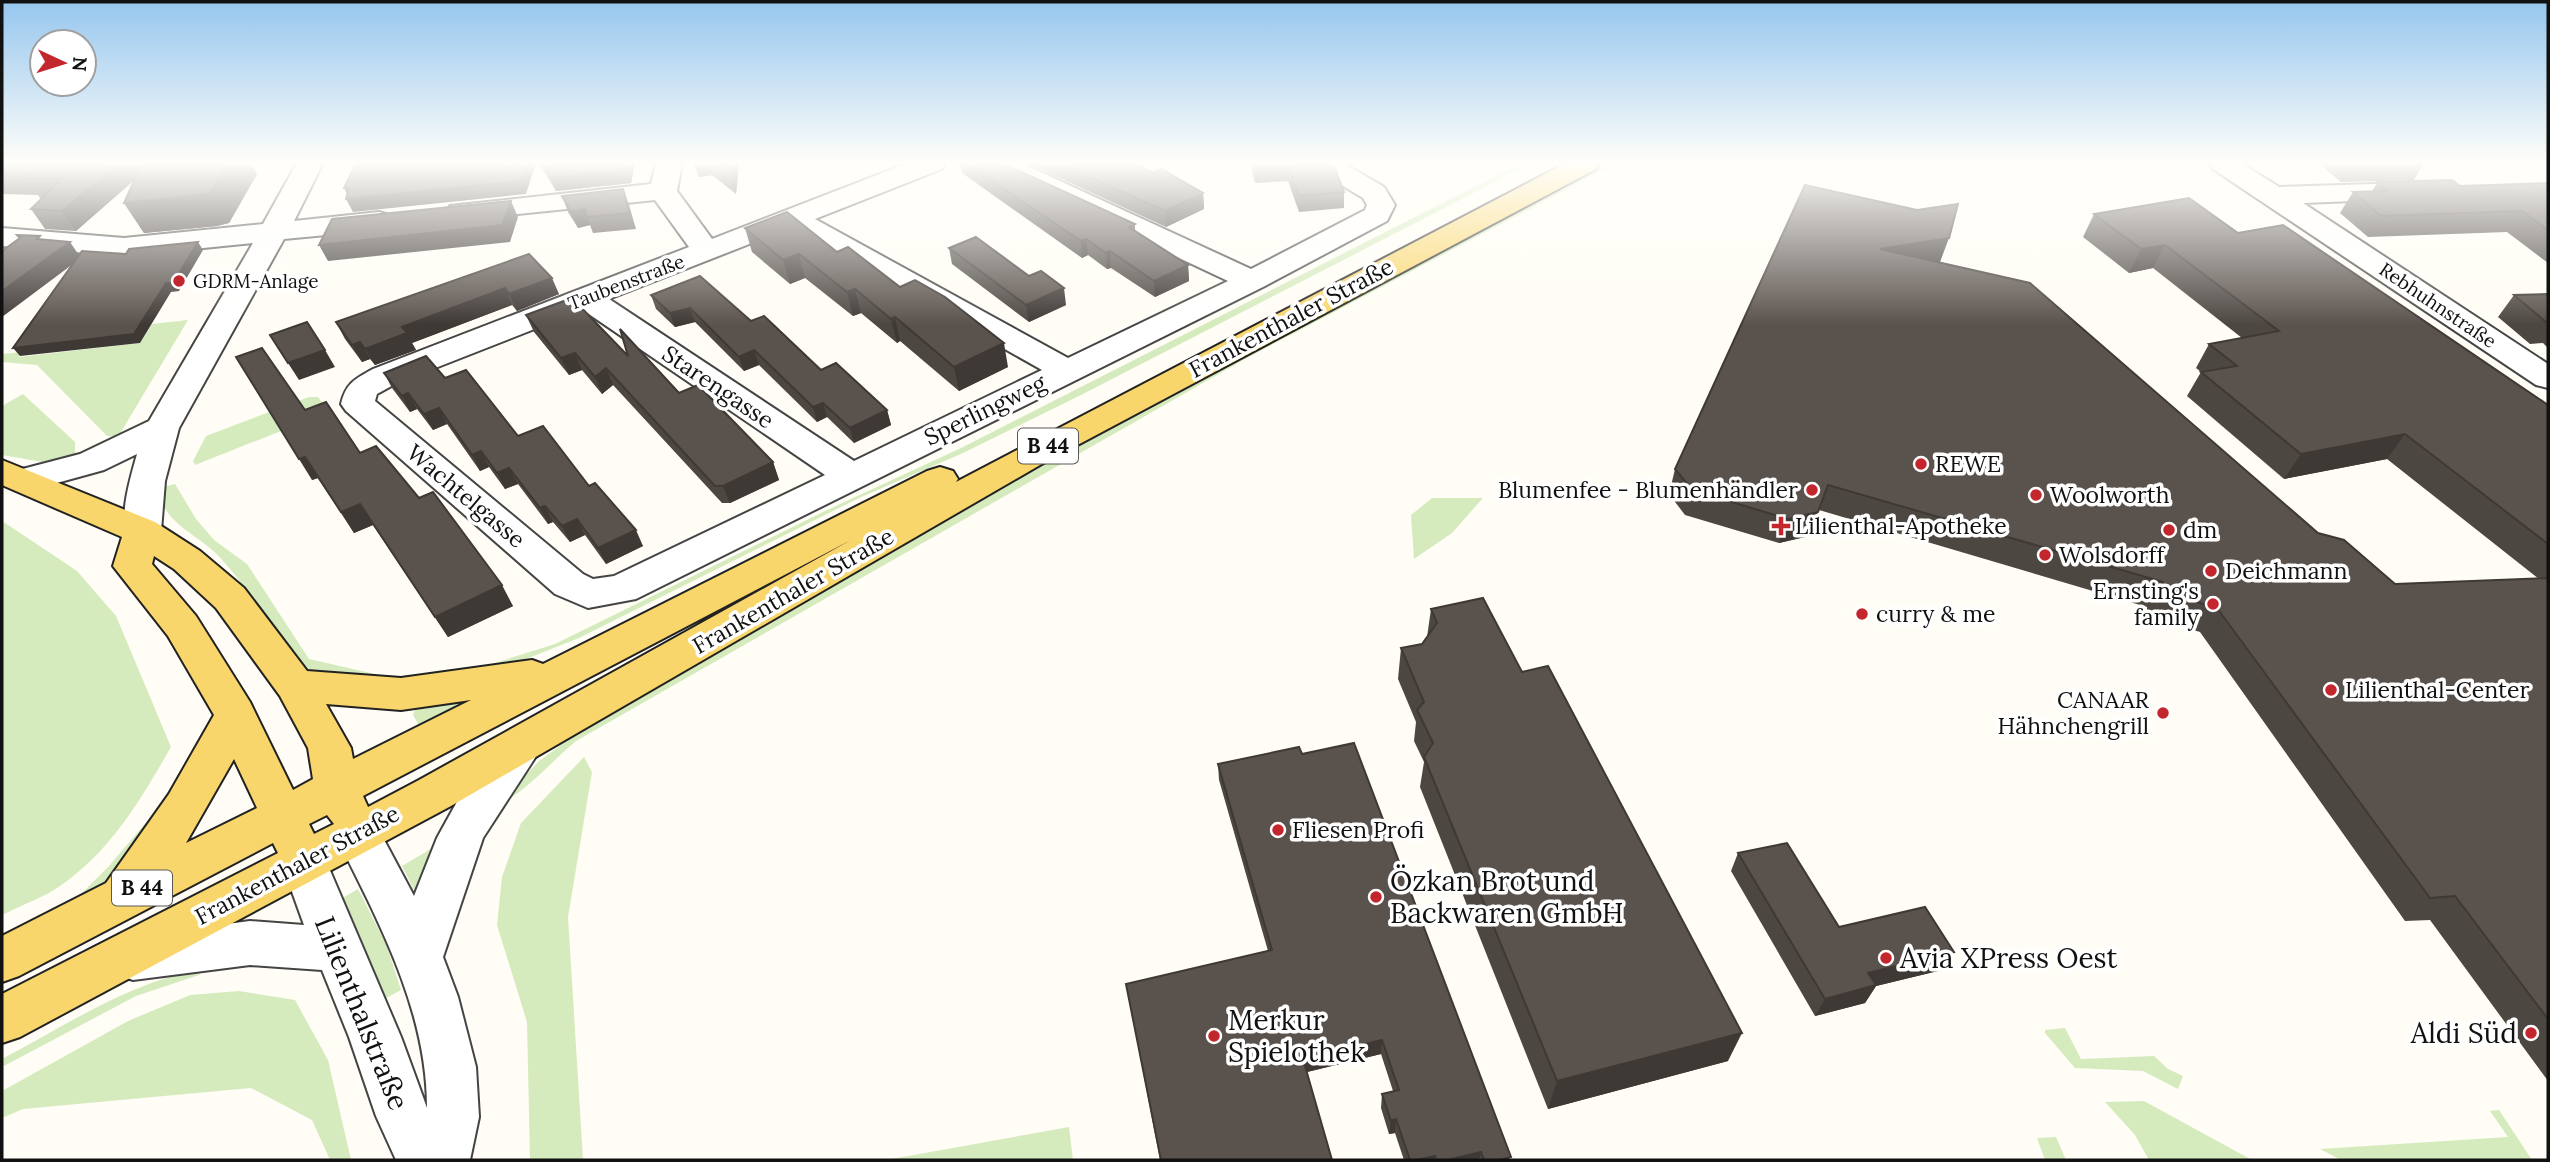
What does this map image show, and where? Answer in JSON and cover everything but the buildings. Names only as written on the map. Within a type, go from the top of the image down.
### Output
[{"type":"main road","name":"Frankenthaler Straße","points":[[2,960],[1446,217]]},
{"type":"main road","name":"Frankenthaler Straße","points":[[2,1020],[520,747],[1028,457],[1483,217]]},
{"type":"main road","points":[[13,476],[142,531],[187,560],[230,598],[295,686],[329,748],[337,788],[358,834]]},
{"type":"main road","points":[[142,531],[132,566],[182,626],[235,714],[304,861]]},
{"type":"main road","points":[[295,686],[401,694],[565,670]]},
{"type":"main road","points":[[120,900],[184,811],[213,763],[235,714]]},
{"type":"street","points":[[142,531],[147,481],[162,428],[282,217]]},
{"type":"street","points":[[2,237],[124,247],[411,217]]},
{"type":"street","points":[[682,217],[706,251]]},
{"type":"street","points":[[1116,217],[1252,281]]},
{"type":"street","name":"Sperlingweg","points":[[588,594],[622,589],[1065,370],[1252,281],[1373,217]]},
{"type":"street","name":"Rebhuhnstraße","points":[[2306,217],[2548,378]]},
{"type":"street","points":[[793,218],[1065,370]]},
{"type":"street","name":"Taubenstraße","points":[[360,389],[385,376],[793,218]]},
{"type":"street","name":"Starengasse","points":[[586,298],[851,475]]},
{"type":"street","name":"Wachtelgasse","points":[[360,389],[358,404],[569,584],[588,594]]},
{"type":"street","points":[[13,476],[92,462],[162,428]]},
{"type":"street","points":[[80,503],[162,428]]},
{"type":"street","points":[[418,958],[444,877],[467,823],[491,784],[520,747]]},
{"type":"street","points":[[358,834],[418,958],[448,1046],[454,1104],[450,1136],[443,1160]]},
{"type":"street","name":"Lilienthalstraße","points":[[304,861],[375,1037],[401,1112],[428,1160]]},
{"type":"street","points":[[114,961],[179,950],[250,943],[337,948]]},
{"type":"green space","points":[[1414,217],[1427,217],[1081,395],[963,453],[859,498],[579,638],[506,667],[476,669],[555,644],[823,512],[961,448]]},
{"type":"green space","points":[[1504,217],[1514,217],[1245,359],[576,741],[527,786],[496,806],[539,761],[572,737],[746,637],[999,484]]},
{"type":"green space","points":[[188,320],[118,437],[107,436],[37,365],[2,362],[2,354],[21,352],[19,357],[140,343],[152,324]]},
{"type":"green space","points":[[23,394],[75,442],[75,460],[54,464],[2,455],[2,406]]},
{"type":"green space","points":[[309,397],[318,397],[329,412],[195,465],[193,461],[206,436]]},
{"type":"green space","points":[[175,484],[196,519],[214,540],[247,564],[309,659],[379,675],[388,684],[315,674],[304,670],[286,657],[272,639],[250,596],[234,574],[215,552],[168,513],[157,489]]},
{"type":"green space","points":[[1432,498],[1483,498],[1452,533],[1414,559],[1411,515]]},
{"type":"green space","points":[[2,521],[77,571],[116,616],[171,747],[136,805],[95,857],[53,890],[2,915]]},
{"type":"green space","points":[[455,702],[460,704],[459,707],[420,727],[413,715],[416,707]]},
{"type":"green space","points":[[584,757],[592,772],[568,917],[583,1160],[530,1160],[527,1022],[497,925],[502,877],[521,823]]},
{"type":"green space","points":[[163,812],[131,859],[83,904],[2,945],[2,934],[80,895],[109,866],[154,813]]},
{"type":"green space","points":[[439,844],[426,886],[415,892],[402,866]]},
{"type":"green space","points":[[358,889],[386,944],[401,990],[381,1001],[332,904]]},
{"type":"green space","points":[[202,969],[199,975],[136,996],[2,1067],[2,1059],[99,1006],[149,984]]},
{"type":"green space","points":[[239,991],[295,1000],[328,1060],[351,1160],[330,1160],[312,1120],[251,1088],[23,1109],[2,1118],[2,1091],[128,1021],[190,995]]},
{"type":"green space","points":[[2065,1028],[2081,1059],[2154,1056],[2168,1069],[2183,1076],[2178,1089],[2143,1071],[2075,1068],[2045,1033],[2045,1030]]},
{"type":"green space","points":[[2144,1101],[2252,1160],[2149,1160],[2135,1135],[2105,1102]]},
{"type":"green space","points":[[2499,1110],[2532,1160],[2341,1160],[2320,1149],[2508,1137],[2490,1111]]},
{"type":"green space","points":[[1069,1127],[1073,1160],[886,1160]]},
{"type":"green space","points":[[2056,1137],[2066,1160],[2045,1160],[2037,1138]]},
{"type":"place","name":"GDRM-Anlage","points":[[179,281]]},
{"type":"place","name":"REWE","points":[[1921,464]]},
{"type":"place","name":"Blumenfee - Blumenhändler","points":[[1812,490]]},
{"type":"place","name":"Woolworth","points":[[2036,495]]},
{"type":"place","name":"Lilienthal-Apotheke","points":[[1781,526]]},
{"type":"place","name":"dm","points":[[2169,530]]},
{"type":"place","name":"Wolsdorff","points":[[2045,555]]},
{"type":"place","name":"Deichmann","points":[[2211,571]]},
{"type":"place","name":"Ernsting's family","points":[[2213,604]]},
{"type":"place","name":"curry & me","points":[[1862,614]]},
{"type":"place","name":"Lilienthal-Center","points":[[2331,690]]},
{"type":"place","name":"CANAAR Hähnchengrill","points":[[2163,713]]},
{"type":"place","name":"Fliesen Profi","points":[[1278,830]]},
{"type":"place","name":"Özkan Brot und Backwaren GmbH","points":[[1376,897]]},
{"type":"place","name":"Avia XPress Oest","points":[[1886,958]]},
{"type":"place","name":"Aldi Süd","points":[[2531,1033]]},
{"type":"place","name":"Merkur Spielothek","points":[[1214,1036]]}]
